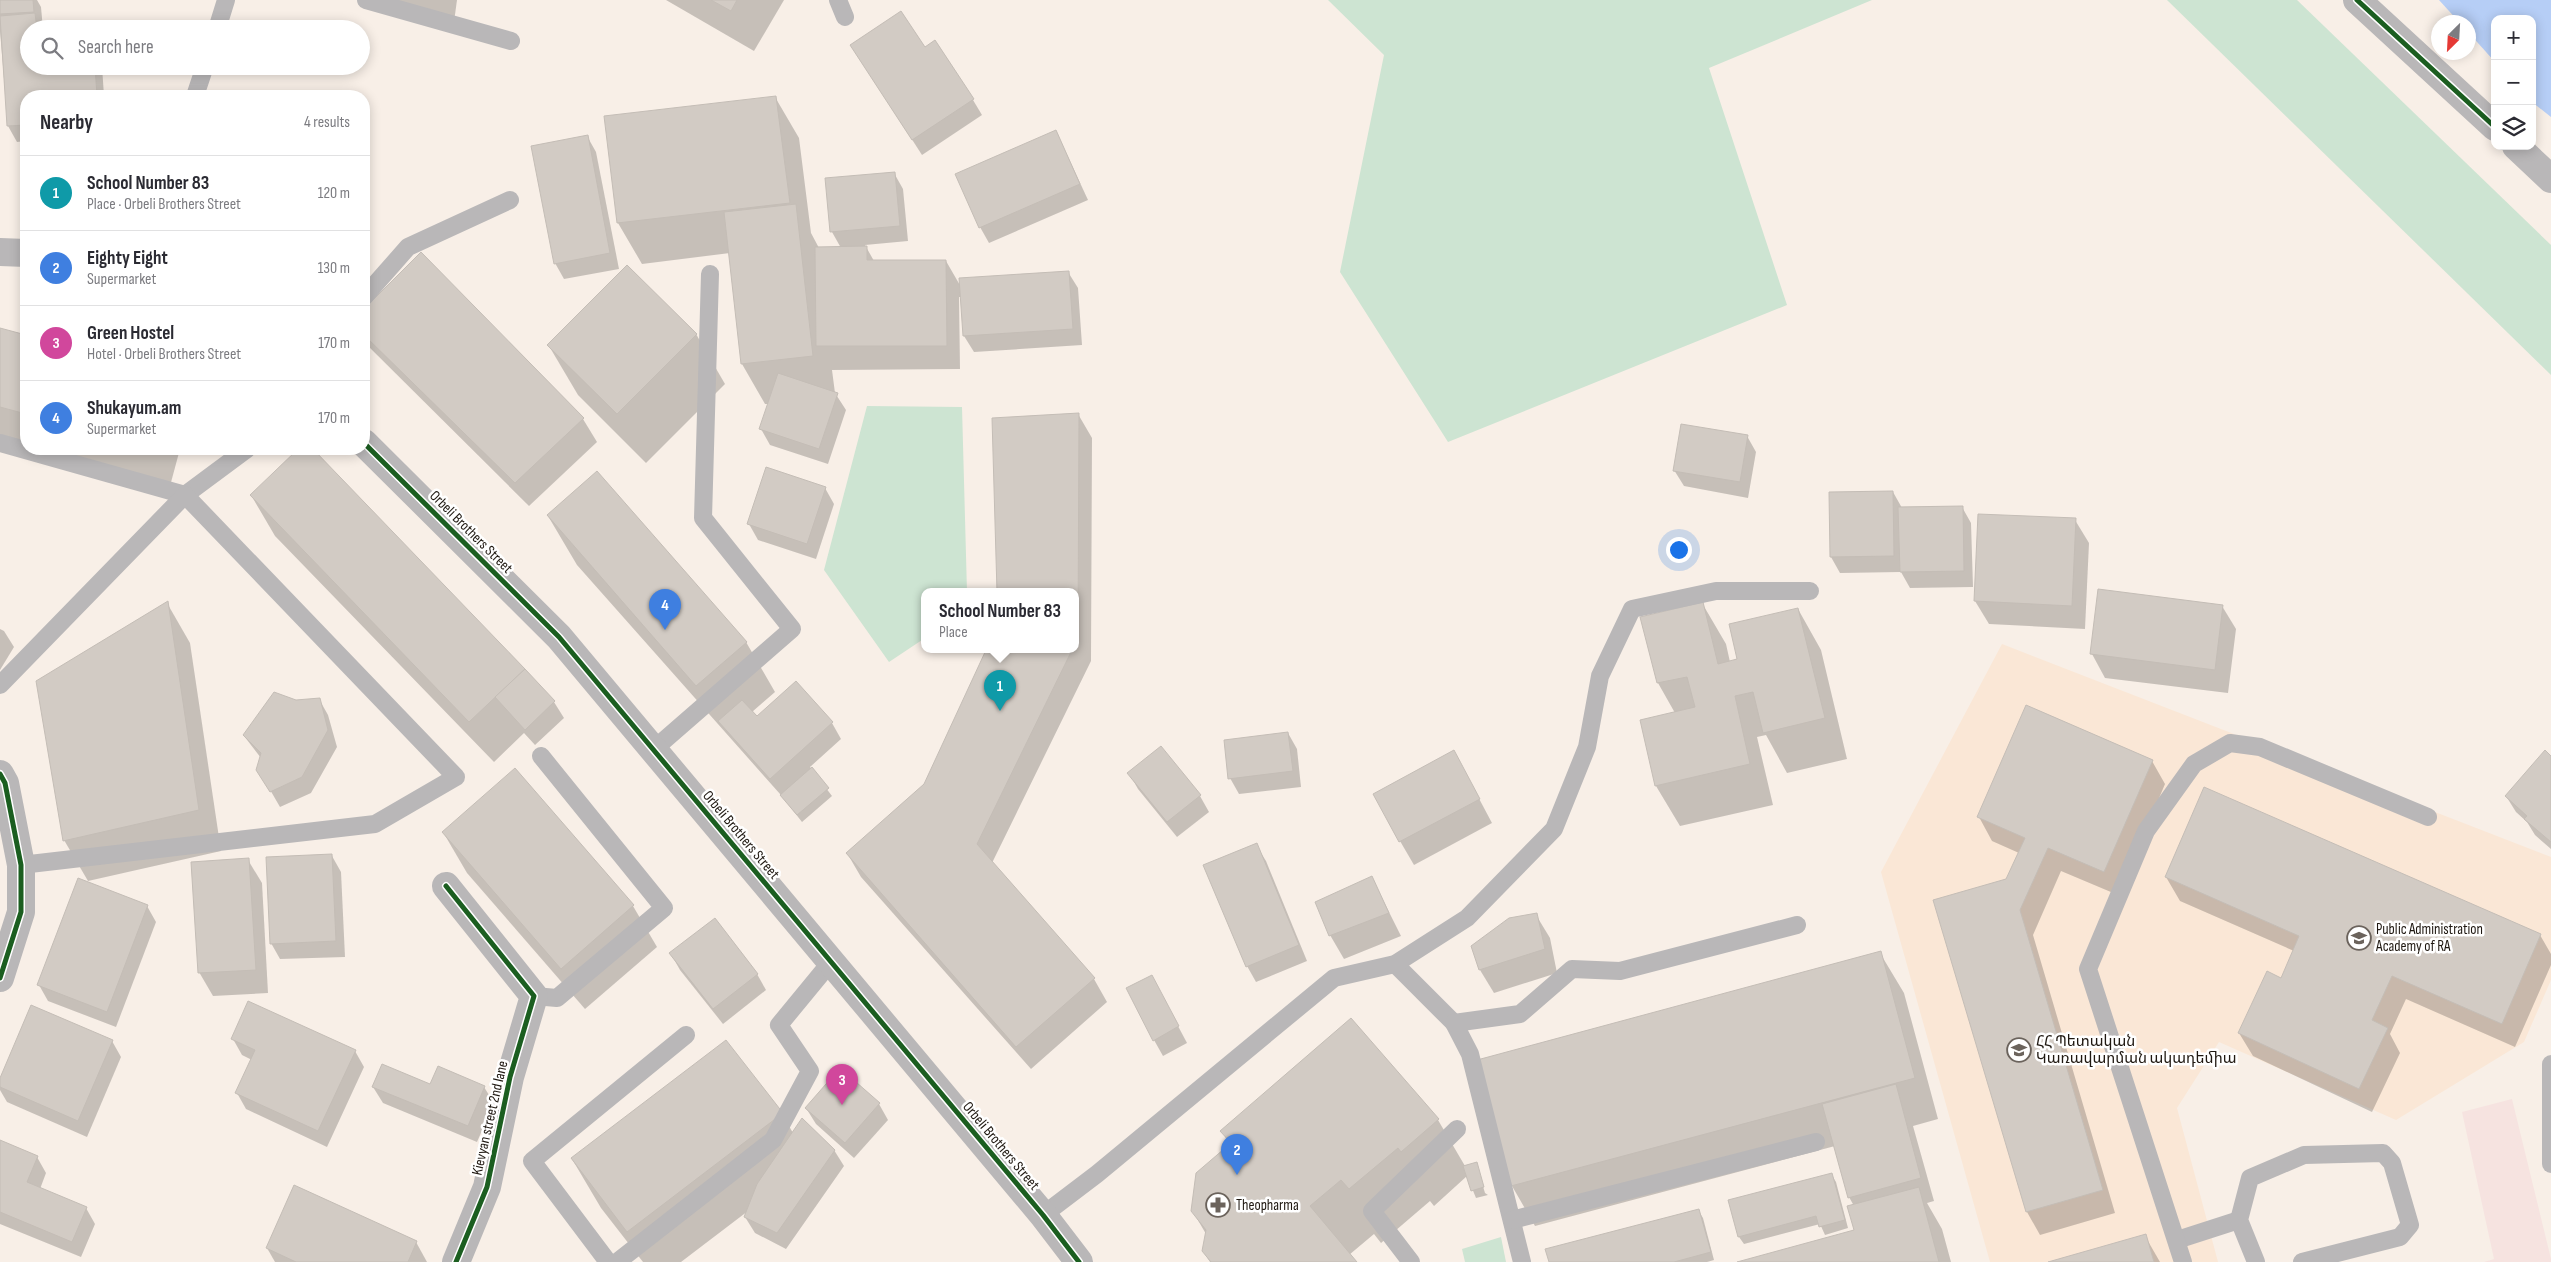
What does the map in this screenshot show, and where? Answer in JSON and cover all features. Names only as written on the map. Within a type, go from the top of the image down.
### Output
[{"type":"street","points":[[2357,0],[2491,123]]},
{"type":"street","points":[[2520,150],[2551,179]]},
{"type":"street","points":[[0,252],[20,252]]},
{"type":"street","name":"Orbeli Brothers Street","points":[[370,449],[559,637],[830,963],[1043,1215],[1079,1262]]},
{"type":"street","points":[[0,774],[5,783],[21,865],[21,912],[0,978]]},
{"type":"street","points":[[446,886],[534,996]]},
{"type":"street","name":"Kievyan street 2nd lane","points":[[456,1262],[487,1187],[510,1077],[534,996]]},
{"type":"lane","points":[[220,20],[226,0]]},
{"type":"lane","points":[[366,0],[510,42]]},
{"type":"lane","points":[[838,0],[845,17]]},
{"type":"lane","points":[[197,90],[202,75]]},
{"type":"lane","points":[[370,290],[408,246],[510,200]]},
{"type":"lane","points":[[653,750],[792,629],[702,518],[710,274]]},
{"type":"lane","points":[[0,443],[20,449]]},
{"type":"lane","points":[[21,865],[375,824],[456,777],[185,495],[43,455]]},
{"type":"lane","points":[[0,685],[185,495],[239,455]]},
{"type":"lane","points":[[1043,1215],[1098,1174],[1334,978],[1395,964],[1467,918],[1554,829],[1587,747],[1600,676],[1632,609],[1716,591],[1810,591]]},
{"type":"lane","points":[[2183,1262],[2088,969],[2146,831],[2194,764],[2230,743],[2260,746],[2428,817]]},
{"type":"lane","points":[[534,996],[557,998],[664,908],[541,756]]},
{"type":"lane","points":[[1454,1023],[1520,1014],[1572,969],[1620,971],[1797,925]]},
{"type":"lane","points":[[617,1262],[773,1140],[810,1071],[779,1025],[830,963]]},
{"type":"lane","points":[[1395,964],[1454,1023],[1470,1054],[1522,1262]]},
{"type":"lane","points":[[608,1262],[532,1161],[686,1035]]},
{"type":"lane","points":[[2551,1064],[2551,1162]]},
{"type":"lane","points":[[1411,1262],[1372,1211],[1457,1129]]},
{"type":"lane","points":[[1512,1220],[1816,1142]]},
{"type":"lane","points":[[2256,1262],[2239,1220],[2250,1178],[2304,1155],[2383,1153],[2392,1162],[2410,1225],[2400,1237],[2302,1262]]},
{"type":"lane","points":[[2176,1240],[2239,1220]]},
{"type":"shaded area","points":[[2002,644],[2551,857],[2551,980],[2524,1042],[2396,1120],[2219,1042],[2177,1108],[2218,1262],[1990,1262],[1881,872]]},
{"type":"shaded area","points":[[2512,1099],[2551,1262],[2484,1262],[2494,1259],[2462,1112]]},
{"type":"green space","points":[[1328,0],[1872,0],[1709,68],[1787,305],[1448,442],[1340,272],[1384,55]]},
{"type":"green space","points":[[2167,0],[2297,0],[2551,245],[2551,375]]},
{"type":"green space","points":[[867,406],[962,407],[967,588],[921,588],[921,641],[889,662],[824,570]]},
{"type":"green space","points":[[1501,1237],[1506,1262],[1465,1262],[1462,1249]]},
{"type":"water","points":[[2439,0],[2551,0],[2551,117],[2536,105],[2536,15],[2491,15],[2491,58],[2476,41],[2476,15],[2453,15]]},
{"type":"building","points":[[0,0],[33,0],[34,12],[0,14]]},
{"type":"building","points":[[711,0],[737,0],[731,11]]},
{"type":"building","points":[[901,11],[925,47],[935,40],[974,99],[912,140],[850,45]]},
{"type":"building","points":[[35,13],[36,20],[20,20],[20,75],[96,75],[97,90],[20,90],[20,125],[7,126],[0,16]]},
{"type":"building","points":[[776,96],[790,203],[617,223],[604,116]]},
{"type":"building","points":[[1056,130],[1080,184],[979,228],[955,174]]},
{"type":"building","points":[[588,135],[610,253],[554,264],[531,146]]},
{"type":"building","points":[[895,172],[900,226],[830,232],[825,178]]},
{"type":"building","points":[[796,204],[813,356],[741,364],[724,212]]},
{"type":"building","points":[[867,246],[867,260],[946,260],[947,346],[816,346],[815,247]]},
{"type":"building","points":[[421,252],[584,418],[515,483],[370,341],[370,303]]},
{"type":"building","points":[[627,265],[697,334],[617,414],[547,345]]},
{"type":"building","points":[[1069,271],[1073,329],[963,336],[959,278]]},
{"type":"building","points":[[0,328],[20,333],[20,412],[0,407]]},
{"type":"building","points":[[778,373],[838,393],[819,449],[759,429]]},
{"type":"building","points":[[1079,413],[1078,588],[997,588],[992,418]]},
{"type":"building","points":[[1681,424],[1748,435],[1740,482],[1673,471]]},
{"type":"building","points":[[292,455],[319,455],[525,669],[469,722],[250,495]]},
{"type":"building","points":[[766,467],[826,487],[807,544],[747,524]]},
{"type":"building","points":[[597,471],[747,642],[696,686],[547,515]]},
{"type":"building","points":[[1893,491],[1894,556],[1830,557],[1829,492]]},
{"type":"building","points":[[1963,506],[1964,571],[1900,572],[1898,507]]},
{"type":"building","points":[[1978,514],[2076,518],[2072,606],[1974,601]]},
{"type":"building","points":[[2098,589],[2223,605],[2215,670],[2090,654]]},
{"type":"building","points":[[168,601],[199,810],[63,841],[36,681]]},
{"type":"building","points":[[1703,602],[1718,664],[1737,659],[1729,624],[1798,608],[1825,718],[1763,733],[1753,692],[1735,696],[1750,764],[1655,786],[1640,720],[1695,707],[1687,677],[1657,683],[1640,617]]},
{"type":"building","points":[[985,653],[1071,653],[977,844],[1095,978],[1016,1047],[846,853],[924,784]]},
{"type":"building","points":[[525,669],[555,701],[525,730],[495,697]]},
{"type":"building","points":[[796,681],[833,722],[770,779],[718,721],[742,700],[757,716]]},
{"type":"building","points":[[274,692],[296,700],[320,698],[328,730],[302,777],[270,792],[256,770],[261,753],[243,735]]},
{"type":"building","name":"ՀՀ Պետական Կառավարման ակադեմիա","points":[[2026,705],[2153,760],[2104,872],[2048,848],[2020,910],[2103,1190],[2026,1212],[1933,900],[2006,879],[2025,838],[1977,817]]},
{"type":"building","points":[[1288,732],[1293,771],[1228,779],[1224,740]]},
{"type":"building","points":[[1161,746],[1201,795],[1167,822],[1127,773]]},
{"type":"building","points":[[1454,750],[1480,799],[1399,842],[1373,794]]},
{"type":"building","points":[[2545,750],[2551,756],[2551,842],[2524,819],[2527,816],[2505,796]]},
{"type":"building","points":[[812,767],[829,788],[797,815],[780,795]]},
{"type":"building","points":[[515,768],[634,905],[561,969],[442,832]]},
{"type":"building","points":[[2204,787],[2541,934],[2502,1024],[2392,976],[2372,1020],[2388,1028],[2359,1089],[2238,1033],[2267,971],[2281,978],[2299,936],[2165,877]]},
{"type":"building","points":[[1257,843],[1299,945],[1246,967],[1203,865]]},
{"type":"building","points":[[332,854],[336,941],[270,944],[266,857]]},
{"type":"building","points":[[249,858],[256,970],[198,973],[191,862]]},
{"type":"building","points":[[1372,876],[1389,913],[1329,936],[1315,902]]},
{"type":"building","points":[[78,878],[148,905],[107,1012],[37,985]]},
{"type":"building","points":[[1537,913],[1545,949],[1479,970],[1471,946],[1509,918]]},
{"type":"building","points":[[715,918],[758,974],[713,1009],[669,953]]},
{"type":"building","points":[[1881,951],[1915,1078],[1511,1186],[1477,1060]]},
{"type":"building","points":[[1152,975],[1179,1026],[1153,1041],[1126,988]]},
{"type":"building","points":[[248,1001],[356,1050],[318,1131],[235,1093],[255,1050],[231,1039]]},
{"type":"building","points":[[31,1005],[113,1040],[78,1121],[0,1087],[0,1078]]},
{"type":"building","points":[[1351,1018],[1439,1119],[1401,1152],[1398,1148],[1349,1189],[1341,1180],[1310,1206],[1357,1262],[1211,1262],[1202,1251],[1206,1230],[1191,1211],[1196,1173],[1231,1143],[1220,1131]]},
{"type":"building","points":[[726,1040],[783,1113],[627,1232],[571,1158]]},
{"type":"building","points":[[382,1064],[430,1084],[438,1066],[485,1086],[468,1126],[372,1087]]},
{"type":"building","points":[[840,1068],[880,1103],[845,1143],[805,1108]]},
{"type":"building","points":[[1896,1084],[1921,1178],[1848,1198],[1822,1104]]},
{"type":"building","points":[[802,1118],[835,1150],[777,1233],[744,1217],[757,1184]]},
{"type":"building","points":[[0,1140],[38,1156],[27,1182],[87,1207],[72,1242],[0,1212]]},
{"type":"building","points":[[1477,1162],[1484,1187],[1471,1191],[1463,1166]]},
{"type":"building","points":[[1832,1173],[1845,1220],[1819,1227],[1816,1216],[1738,1237],[1728,1200]]},
{"type":"building","points":[[294,1185],[417,1241],[408,1262],[296,1262],[266,1248]]},
{"type":"building","points":[[1919,1187],[1939,1262],[1737,1262],[1854,1230],[1847,1206]]},
{"type":"building","points":[[1699,1209],[1711,1252],[1674,1262],[1549,1262],[1545,1249]]},
{"type":"building","points":[[2146,1234],[2154,1262],[2048,1262]]},
{"type":"cycle path","points":[[2357,0],[2491,123]]},
{"type":"cycle path","points":[[370,449],[559,637],[1043,1215],[1079,1262]]},
{"type":"cycle path","points":[[0,774],[5,783],[21,865],[21,912],[0,978]]},
{"type":"cycle path","points":[[446,886],[534,996],[510,1077],[487,1187],[456,1262]]},
{"type":"place","name":"Shukayum.am","points":[[665,630]]},
{"type":"place","name":"School Number 83","points":[[1000,711]]},
{"type":"place","name":"Public Administration Academy of RA","points":[[2359,938]]},
{"type":"place","name":"ՀՀ Պետական Կառավարման ակադեմիա","points":[[2019,1050]]},
{"type":"place","name":"Green Hostel","points":[[842,1105]]},
{"type":"place","name":"Eighty Eight","points":[[1237,1175]]},
{"type":"place","name":"Theopharma","points":[[1218,1205]]}]
